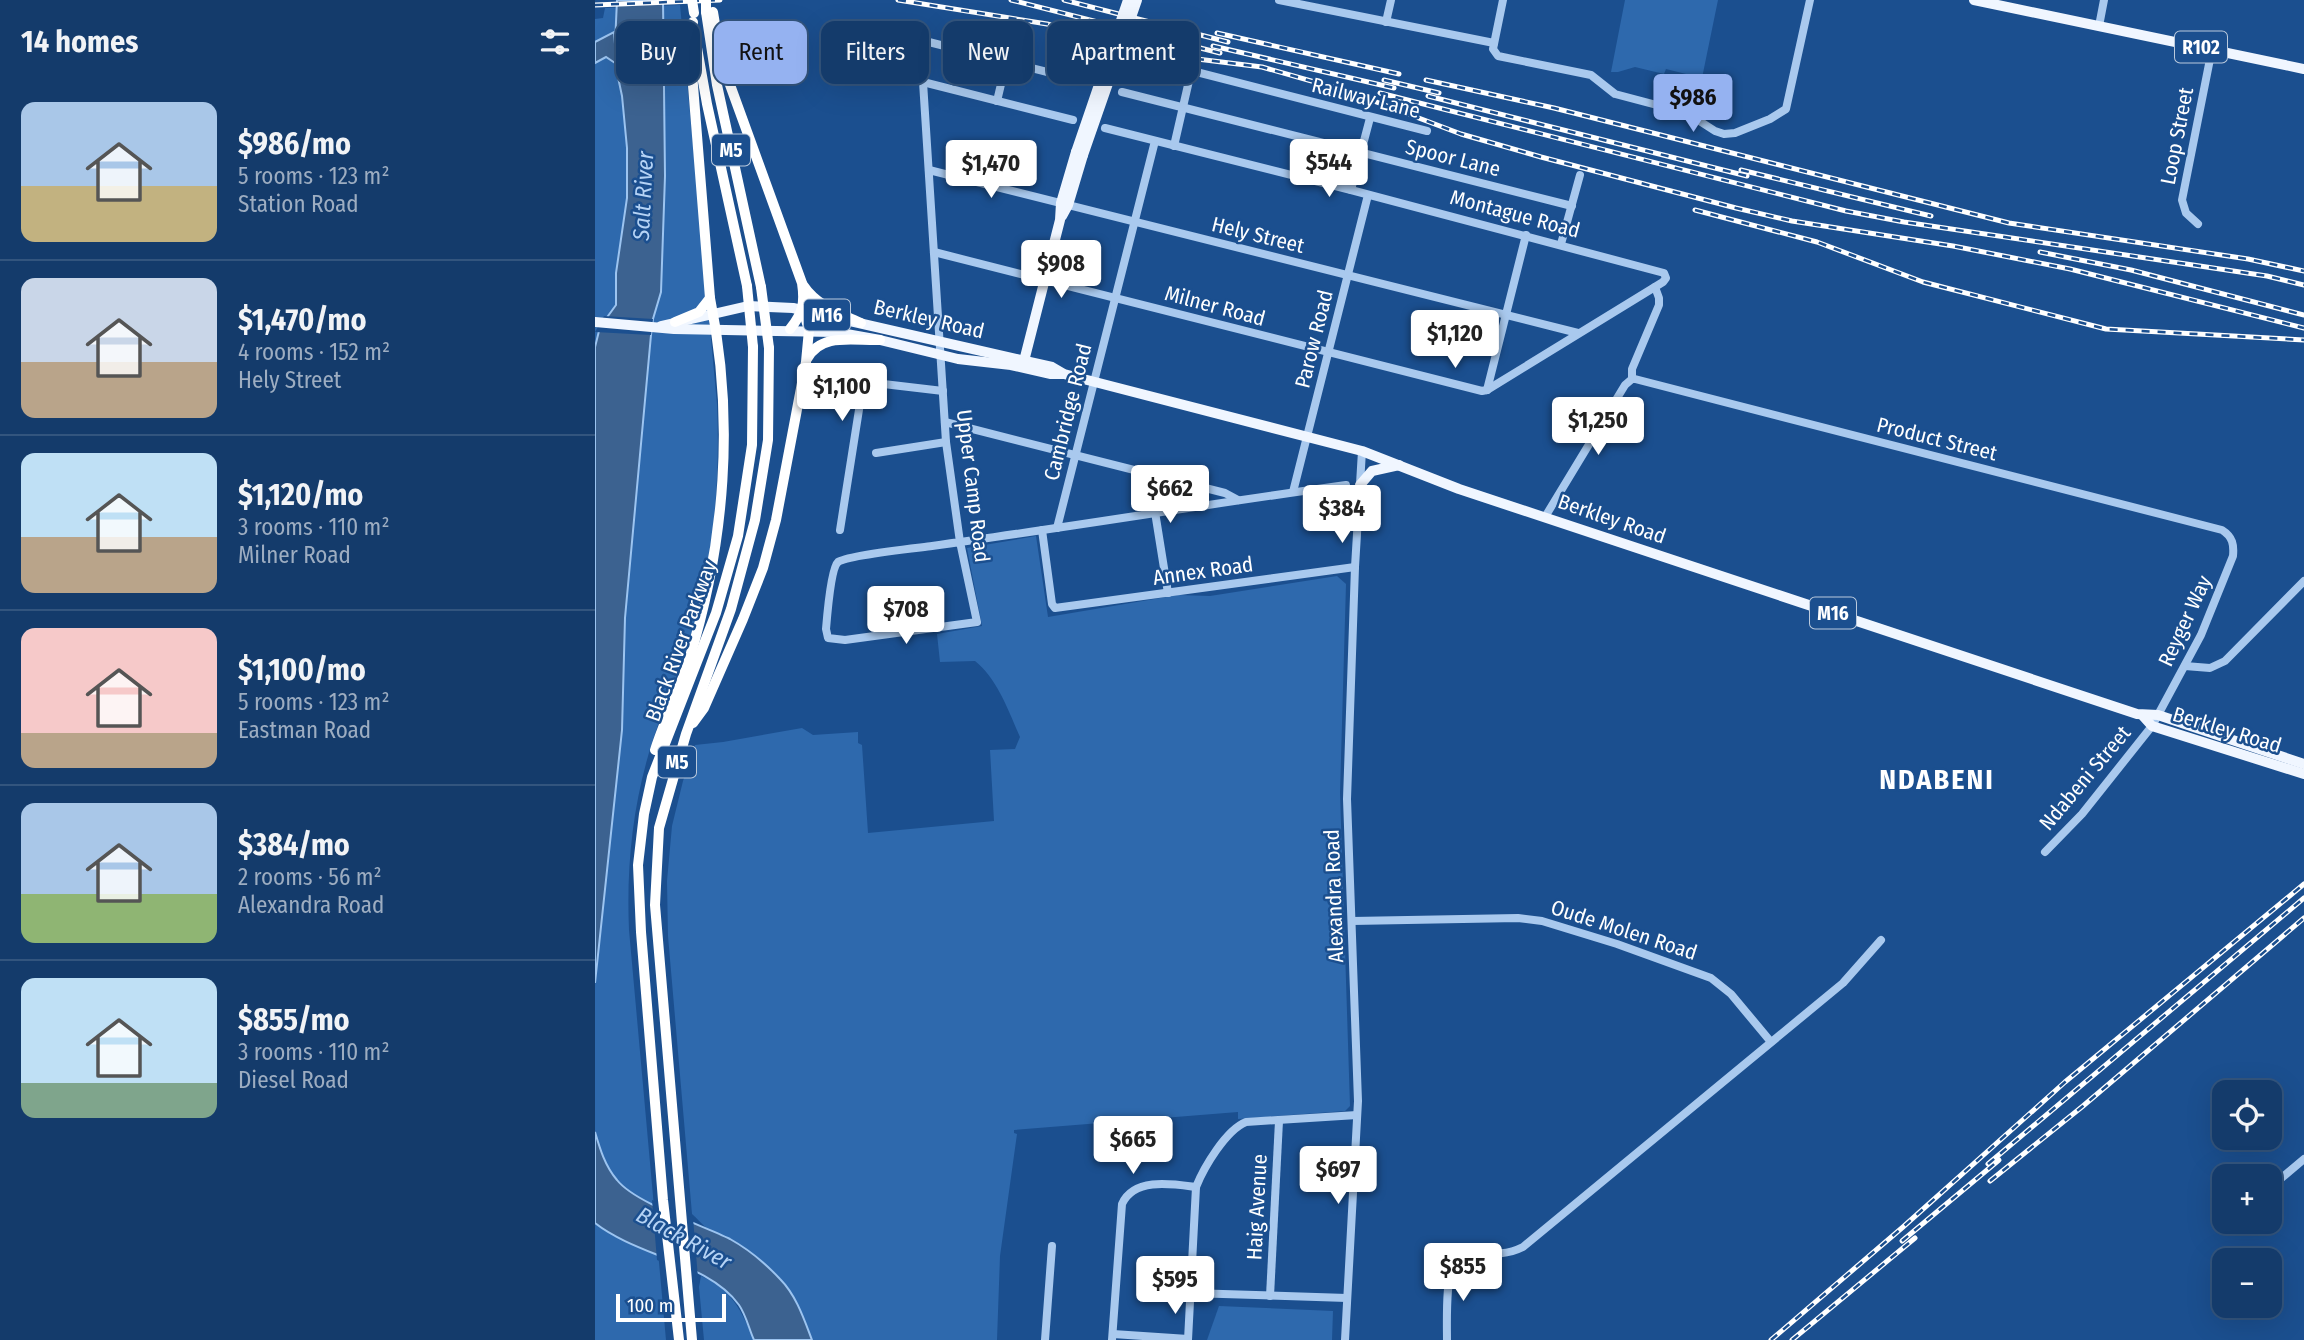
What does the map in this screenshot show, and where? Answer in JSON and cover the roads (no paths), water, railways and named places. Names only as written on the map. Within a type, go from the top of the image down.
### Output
[{"type":"highway","name":"Black River Parkway","points":[[678,1340],[663,1200],[638,866],[644,814],[653,777],[716,612],[738,536],[752,445],[753,347],[747,286],[707,104],[692,0]]},
{"type":"highway","name":"Black River Parkway","points":[[692,1340],[655,905],[659,828],[686,734],[731,610],[755,520],[768,440],[769,348],[761,287],[717,85],[711,8],[706,0]]},
{"type":"highway","points":[[686,734],[704,708],[763,568],[806,362],[809,330],[803,310],[802,283],[721,60],[711,8]]},
{"type":"highway","points":[[653,777],[653,755],[688,662],[710,583],[722,506],[724,431],[716,329],[710,298],[690,48],[693,18]]},
{"type":"highway","points":[[802,283],[810,295],[824,306],[861,323]]},
{"type":"highway","points":[[675,322],[699,312],[710,298]]},
{"type":"highway","points":[[790,329],[803,310]]},
{"type":"highway","points":[[806,362],[811,352],[825,341],[880,340]]},
{"type":"main road","points":[[1023,363],[1064,204],[1128,0]]},
{"type":"main road","points":[[1079,154],[1137,0]]},
{"type":"main road","name":"R102","points":[[1974,0],[2015,4],[2099,26],[2304,69]]},
{"type":"main road","name":"Berkley Road","points":[[659,326],[761,305],[803,310],[1023,363]]},
{"type":"main road","name":"Berkley Road","points":[[595,322],[842,332],[941,355],[1052,367],[1064,374],[1362,451],[1459,489],[2143,716],[2158,715],[2304,774]]},
{"type":"main road","points":[[1360,485],[1372,471],[1399,465]]},
{"type":"main road","name":"Berkley Road","points":[[2143,716],[2152,726],[2304,764]]},
{"type":"street","points":[[1279,0],[1320,4],[1386,22],[1494,43]]},
{"type":"street","points":[[1386,22],[1391,0]]},
{"type":"street","points":[[1503,0],[1493,51],[1497,56],[1591,75],[1615,94],[1687,113],[1720,133],[1735,133],[1781,114],[1786,109],[1810,0]]},
{"type":"street","points":[[2099,26],[2104,0]]},
{"type":"street","name":"Loop Street","points":[[2198,224],[2186,213],[2182,200],[2212,50]]},
{"type":"street","name":"Railway Lane","points":[[1199,74],[1427,131]]},
{"type":"street","name":"Upper Camp Road","points":[[923,84],[946,442],[960,542],[977,622],[833,640],[828,638],[826,629],[835,568],[839,561],[960,542]]},
{"type":"street","points":[[929,84],[1073,120]]},
{"type":"street","points":[[997,101],[1001,84]]},
{"type":"street","points":[[1174,146],[1189,84]]},
{"type":"street","name":"Spoor Lane","points":[[1122,92],[1571,206]]},
{"type":"street","points":[[1351,190],[1370,118]]},
{"type":"street","name":"Montague Road","points":[[1105,128],[1660,270],[1666,278],[1655,287]]},
{"type":"street","name":"Cambridge Road","points":[[1056,528],[1155,141]]},
{"type":"street","name":"Hely Street","points":[[929,170],[1579,334]]},
{"type":"street","points":[[1560,244],[1580,175]]},
{"type":"street","name":"Parow Road","points":[[1293,492],[1368,195]]},
{"type":"street","points":[[1487,390],[1526,235]]},
{"type":"street","name":"Milner Road","points":[[934,252],[1328,354],[1487,390]]},
{"type":"street","points":[[1487,390],[1655,287],[1659,305],[1632,369],[1631,379],[1545,517]]},
{"type":"street","name":"Product Street","points":[[1631,379],[2222,530],[2231,539]]},
{"type":"street","points":[[840,530],[861,397],[865,388],[876,383],[943,391]]},
{"type":"street","points":[[945,422],[1225,493],[1238,500]]},
{"type":"street","points":[[876,453],[946,442]]},
{"type":"street","name":"Alexandra Road","points":[[1345,1340],[1357,1115],[1347,799],[1362,451]]},
{"type":"street","points":[[960,542],[1346,485]]},
{"type":"street","points":[[1155,512],[1168,593]]},
{"type":"street","name":"Annex Road","points":[[1042,530],[1052,604],[1055,608],[1355,567]]},
{"type":"street","name":"Reyger Way","points":[[2152,726],[2201,635],[2232,556],[2234,546],[2231,539]]},
{"type":"street","points":[[2185,666],[2210,668],[2225,661],[2304,581]]},
{"type":"street","name":"Ndabeni Street","points":[[2045,852],[2082,814],[2152,726]]},
{"type":"street","name":"Oude Molen Road","points":[[1352,921],[1518,918],[1542,920],[1711,978],[1731,994],[1771,1042]]},
{"type":"street","points":[[1447,1340],[1450,1276],[1454,1261],[1462,1255],[1498,1255],[1523,1247],[1843,983],[1881,940]]},
{"type":"street","points":[[1196,1187],[1155,1183],[1124,1198],[1112,1337],[1188,1340],[1196,1187],[1206,1166],[1240,1125],[1246,1122],[1357,1115]]},
{"type":"street","name":"Haig Avenue","points":[[1270,1296],[1279,1121]]},
{"type":"street","points":[[2282,1178],[2304,1159]]},
{"type":"street","points":[[1045,1340],[1052,1246]]},
{"type":"street","points":[[1191,1293],[1347,1298]]},
{"type":"water","points":[[617,0],[663,0],[663,21],[616,21]]},
{"type":"water","points":[[616,22],[616,68],[615,63],[606,57],[595,63],[595,42],[614,32],[615,44]]},
{"type":"water","name":"Salt River","points":[[619,84],[664,84],[665,176],[661,292],[651,335],[625,618],[622,730],[595,983],[595,347],[600,327],[616,305],[616,273],[627,198],[627,148]]},
{"type":"water","name":"Black River","points":[[595,1132],[609,1169],[626,1189],[653,1205],[730,1239],[769,1268],[791,1292],[812,1340],[754,1340],[739,1305],[710,1279],[631,1244],[595,1223]]},
{"type":"railway","points":[[595,5],[720,0]]},
{"type":"railway","points":[[898,0],[1047,24],[1181,57],[1262,67],[1350,92],[1461,134],[1736,208],[1792,221],[1953,246],[2070,269],[2304,328]]},
{"type":"railway","points":[[1011,0],[1220,53]]},
{"type":"railway","points":[[1064,0],[1228,42]]},
{"type":"railway","points":[[1217,33],[1399,74]]},
{"type":"railway","points":[[1213,46],[1394,88]]},
{"type":"railway","points":[[1384,80],[1439,93]]},
{"type":"railway","points":[[1426,80],[1554,108],[2009,223],[2248,259],[2304,271]]},
{"type":"railway","points":[[1380,93],[1846,211],[2267,276],[2304,285]]},
{"type":"railway","points":[[1428,96],[1747,176]]},
{"type":"railway","points":[[1741,170],[1931,216]]},
{"type":"railway","points":[[1695,210],[1817,242],[1923,282],[2106,329],[2304,340]]},
{"type":"railway","points":[[2040,252],[2131,270],[2304,315]]},
{"type":"railway","points":[[1771,1340],[1903,1227],[2065,1082],[2304,884]]},
{"type":"railway","points":[[1988,1164],[2304,898]]},
{"type":"railway","points":[[1990,1181],[2083,1106],[2304,918]]},
{"type":"railway","points":[[1902,1241],[1999,1160]]},
{"type":"railway","points":[[1792,1340],[1915,1238]]},
{"type":"district","name":"NDABENI","points":[[1937,779]]}]
